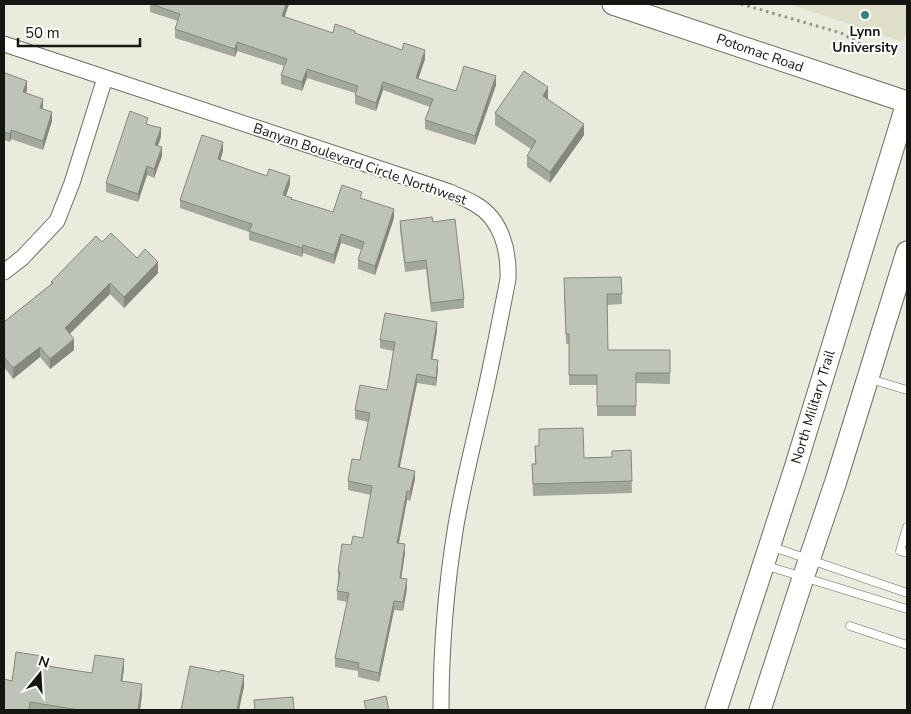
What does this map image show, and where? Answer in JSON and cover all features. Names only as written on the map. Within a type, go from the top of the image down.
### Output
[{"type":"main road","name":"Potomac Road","points":[[613,4],[907,103]]},
{"type":"main road","name":"North Military Trail","points":[[716,710],[798,458],[907,103]]},
{"type":"main road","points":[[760,710],[836,481],[907,252]]},
{"type":"street","name":"Banyan Boulevard Circle Northwest","points":[[4,44],[450,192],[476,204],[490,216],[501,232],[509,262],[508,280],[456,526],[446,596],[441,668],[441,710]]},
{"type":"street","points":[[4,272],[22,258],[57,221],[72,183],[105,78]]},
{"type":"lane","points":[[868,378],[907,390]]},
{"type":"lane","points":[[907,527],[900,551],[907,553]]},
{"type":"lane","points":[[766,555],[907,609]]},
{"type":"lane","points":[[766,555],[806,569],[907,593]]},
{"type":"lane","points":[[850,626],[907,645]]},
{"type":"path","points":[[741,4],[841,34],[866,47]]},
{"type":"shaded area","name":"Lynn University","points":[[789,4],[907,4],[907,27],[903,42]]},
{"type":"building","points":[[151,4],[286,4],[282,16],[333,33],[335,24],[402,50],[404,43],[425,50],[416,78],[456,91],[464,66],[496,76],[475,136],[425,120],[433,99],[383,82],[376,103],[355,95],[358,86],[307,69],[302,82],[281,75],[287,59],[237,42],[235,49],[175,29],[180,14]]},
{"type":"building","points":[[524,71],[548,87],[543,96],[584,124],[550,172],[527,156],[536,141],[495,113]]},
{"type":"building","points":[[5,73],[27,81],[23,92],[43,99],[40,108],[52,112],[43,141],[11,130],[10,134],[4,132]]},
{"type":"building","points":[[130,111],[148,118],[146,124],[161,128],[155,145],[162,147],[154,169],[147,166],[138,194],[106,183]]},
{"type":"building","points":[[202,135],[223,142],[218,159],[267,176],[269,169],[290,176],[283,195],[291,199],[333,212],[342,185],[362,192],[360,198],[394,209],[375,266],[358,260],[364,242],[341,234],[334,255],[303,245],[302,248],[249,231],[252,224],[180,200]]},
{"type":"building","points":[[432,217],[433,222],[455,219],[464,299],[431,303],[426,260],[405,263],[400,221]]},
{"type":"building","points":[[111,233],[137,258],[145,249],[158,262],[124,297],[110,283],[65,328],[74,339],[50,359],[40,347],[13,368],[4,357],[4,322],[53,283],[51,282],[96,236],[102,242]]},
{"type":"building","points":[[621,277],[622,294],[607,294],[608,350],[670,350],[670,373],[636,373],[636,406],[597,406],[597,375],[569,375],[569,334],[566,334],[564,278]]},
{"type":"building","points":[[385,313],[437,322],[431,359],[438,360],[436,378],[417,374],[398,467],[415,471],[410,492],[407,491],[397,543],[405,544],[400,578],[407,579],[403,602],[394,601],[379,673],[358,668],[359,663],[335,658],[349,593],[337,591],[342,544],[351,545],[353,536],[363,538],[372,486],[348,481],[352,459],[360,460],[370,413],[355,410],[360,385],[387,390],[395,342],[380,340]]},
{"type":"building","points":[[583,428],[584,458],[612,457],[612,451],[631,450],[632,481],[533,484],[532,464],[536,464],[535,446],[539,446],[539,429]]},
{"type":"building","points":[[16,652],[42,656],[41,665],[92,673],[95,655],[124,659],[121,681],[142,684],[138,710],[79,710],[30,702],[29,710],[4,710],[4,679],[12,681]]},
{"type":"building","points":[[190,666],[244,675],[237,710],[181,710]]},
{"type":"building","points":[[386,696],[389,710],[366,710],[364,701]]},
{"type":"building","points":[[293,697],[294,710],[255,710],[254,700]]},
{"type":"place","name":"Lynn University","points":[[865,15]]}]
